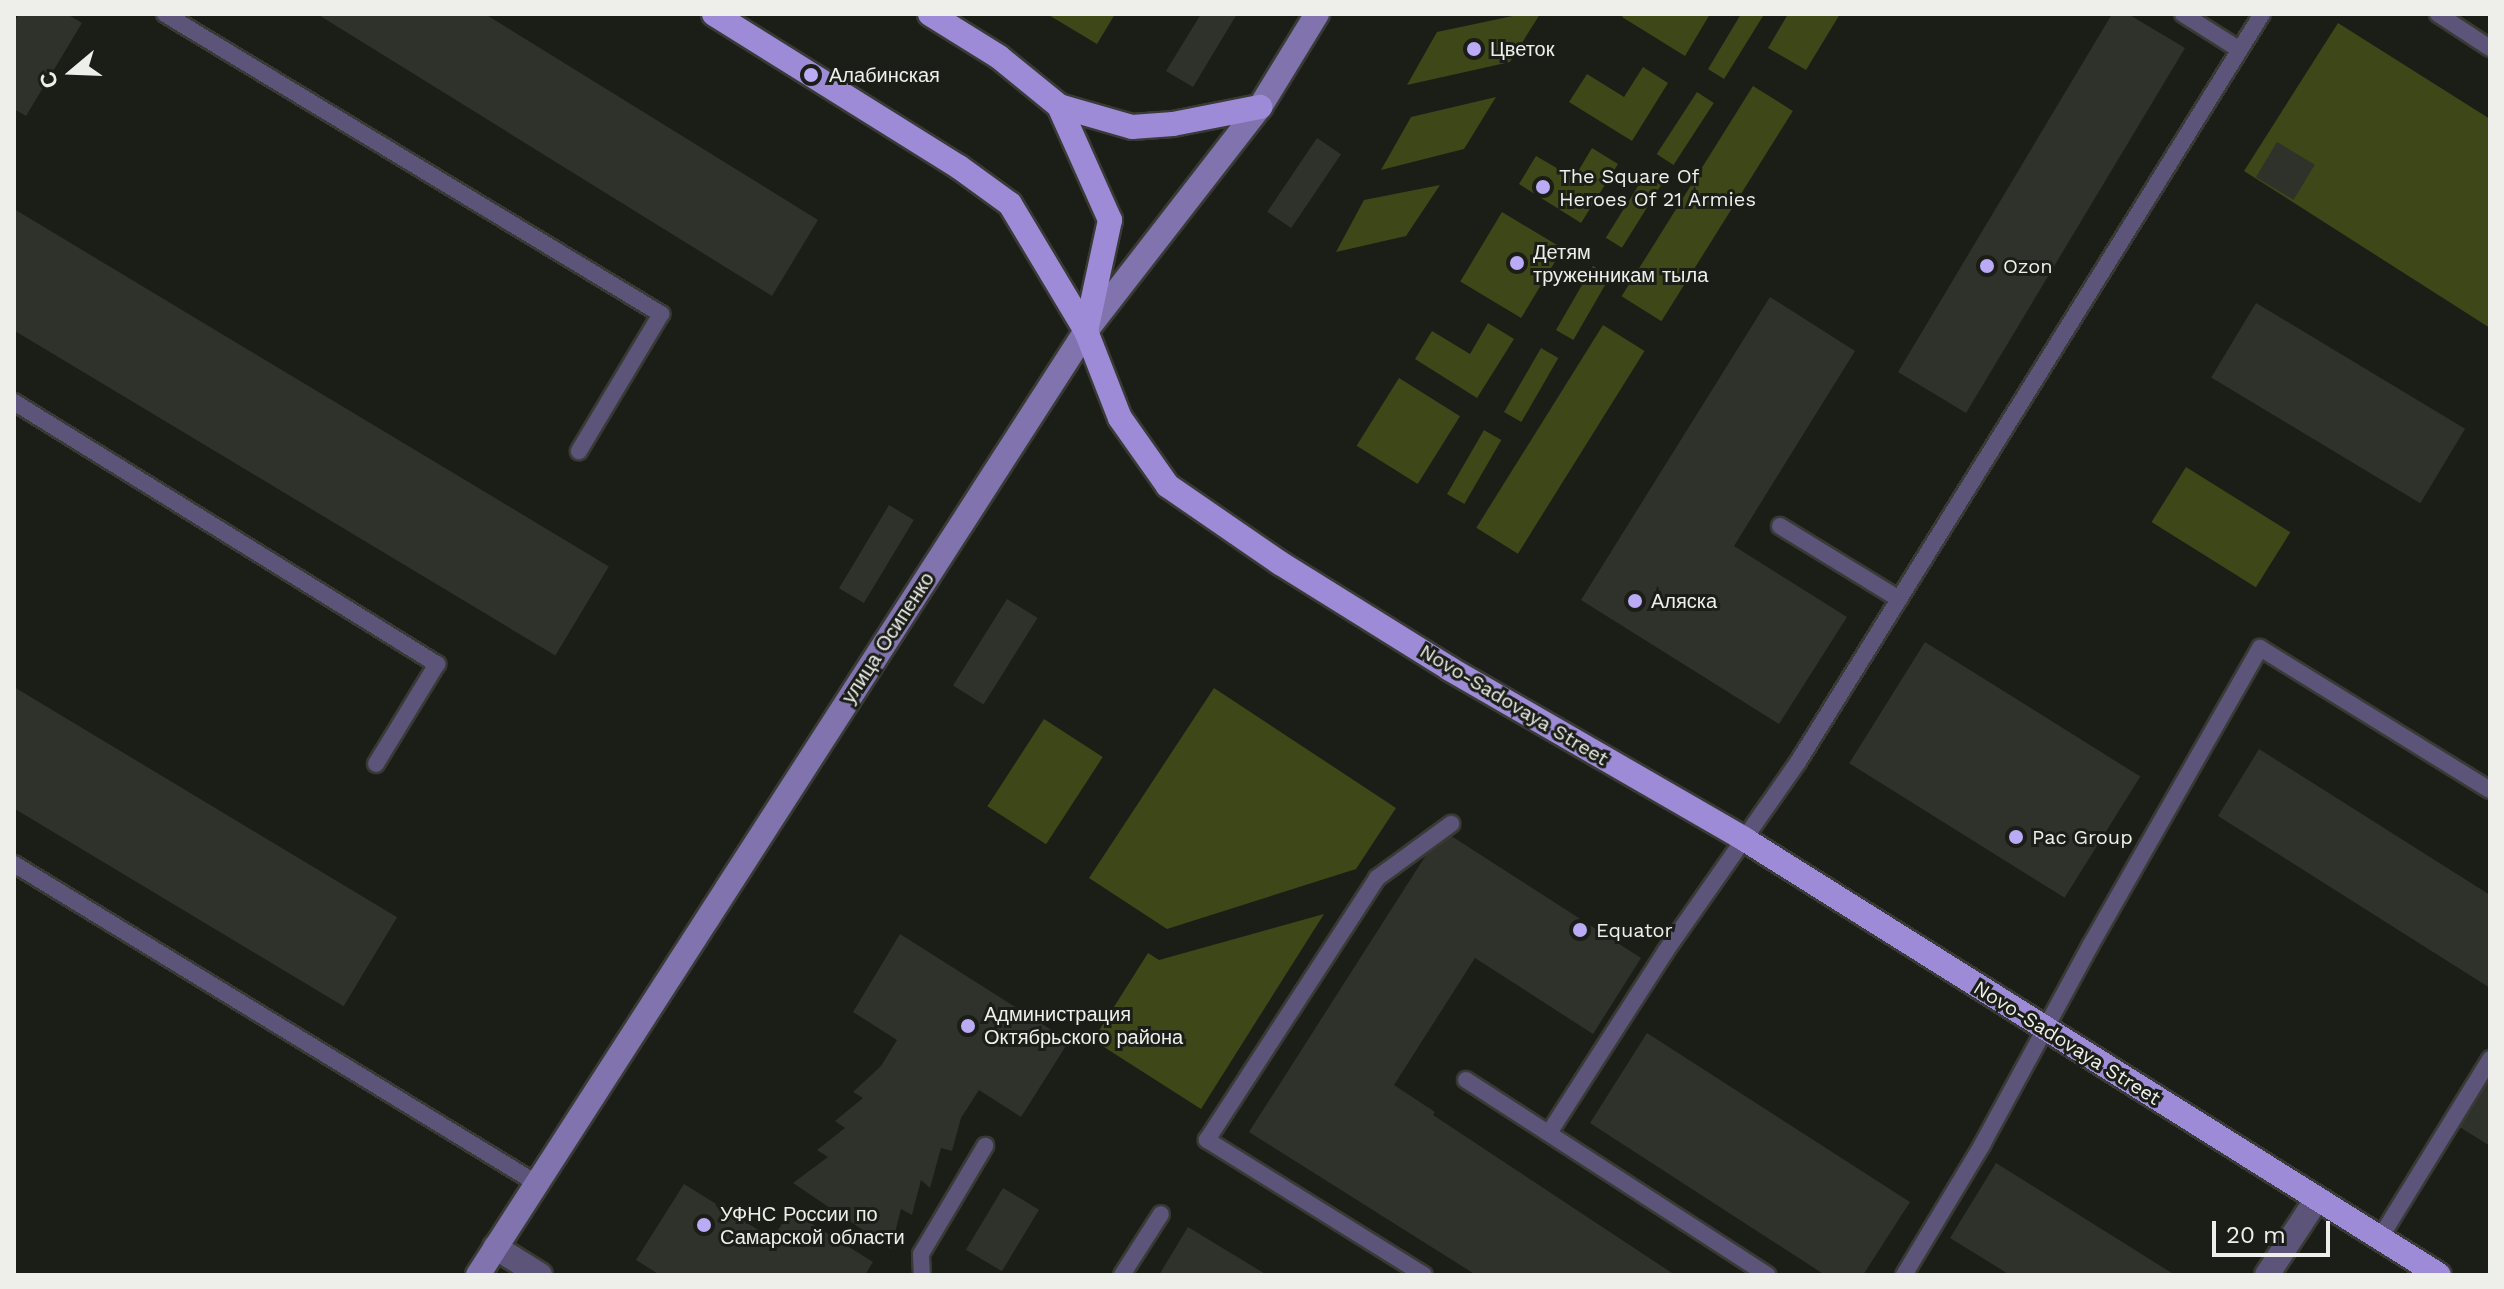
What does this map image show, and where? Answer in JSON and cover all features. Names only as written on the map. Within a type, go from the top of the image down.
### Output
[{"type":"main road","name":"Novo-Sadovaya Street","points":[[714,14],[959,167],[1010,204],[1086,331],[1120,418],[1168,486],[1280,563],[1474,684],[1744,839],[2439,1275]]},
{"type":"main road","points":[[930,14],[999,57],[1059,106],[1132,127],[1173,124],[1260,107]]},
{"type":"main road","name":"улица Осипенко","points":[[478,1275],[1086,331],[1260,107],[1317,14]]},
{"type":"main road","points":[[1059,106],[1110,220],[1086,331]]},
{"type":"street","points":[[2267,1275],[2317,1199]]},
{"type":"street","points":[[495,1247],[540,1275]]},
{"type":"lane","points":[[165,14],[661,314],[579,451]]},
{"type":"lane","points":[[2183,14],[2240,50]]},
{"type":"lane","points":[[1549,1133],[1665,952],[1798,762],[2262,14]]},
{"type":"lane","points":[[2438,14],[2490,48]]},
{"type":"lane","points":[[14,402],[437,664],[376,764]]},
{"type":"lane","points":[[1780,526],[1899,599]]},
{"type":"lane","points":[[1904,1275],[1982,1145],[2044,1029],[2260,648],[2490,790]]},
{"type":"lane","points":[[1424,1275],[1207,1140],[1377,878],[1451,824]]},
{"type":"lane","points":[[14,864],[536,1183]]},
{"type":"lane","points":[[2380,1238],[2490,1059]]},
{"type":"lane","points":[[1466,1080],[1767,1275]]},
{"type":"lane","points":[[922,1275],[921,1254],[985,1146]]},
{"type":"lane","points":[[1122,1275],[1161,1214]]},
{"type":"green space","points":[[1047,14],[1115,14],[1097,44]]},
{"type":"green space","points":[[1522,14],[1540,14],[1510,62],[1407,85],[1437,32]]},
{"type":"green space","points":[[1624,14],[1710,14],[1685,56],[1622,17]]},
{"type":"green space","points":[[1741,14],[1763,16],[1724,79],[1708,69]]},
{"type":"green space","points":[[1788,14],[1840,14],[1806,70],[1768,48]]},
{"type":"green space","points":[[2338,23],[2490,119],[2490,328],[2244,171]]},
{"type":"green space","points":[[1643,67],[1668,83],[1632,141],[1569,102],[1587,74],[1624,97]]},
{"type":"green space","points":[[1753,86],[1793,111],[1661,321],[1622,296]]},
{"type":"green space","points":[[1697,92],[1714,103],[1673,165],[1657,154]]},
{"type":"green space","points":[[1496,97],[1464,149],[1381,170],[1411,117]]},
{"type":"green space","points":[[1592,148],[1618,164],[1581,223],[1519,184],[1536,156],[1574,178]]},
{"type":"green space","points":[[1645,175],[1661,185],[1622,248],[1606,238]]},
{"type":"green space","points":[[1440,185],[1406,236],[1336,252],[1364,200]]},
{"type":"green space","points":[[1502,212],[1563,249],[1521,318],[1460,281]]},
{"type":"green space","points":[[1593,266],[1610,276],[1573,340],[1556,330]]},
{"type":"green space","points":[[1488,323],[1514,339],[1477,398],[1415,359],[1432,331],[1470,354]]},
{"type":"green space","points":[[1603,325],[1645,351],[1518,554],[1476,528]]},
{"type":"green space","points":[[1541,348],[1558,358],[1521,422],[1504,412]]},
{"type":"green space","points":[[1399,378],[1460,416],[1418,484],[1357,446]]},
{"type":"green space","points":[[1484,430],[1501,440],[1464,504],[1447,494]]},
{"type":"green space","points":[[2186,467],[2290,532],[2256,587],[2152,522]]},
{"type":"green space","points":[[1214,688],[1396,808],[1356,869],[1167,929],[1089,878]]},
{"type":"green space","points":[[1044,719],[1103,757],[1046,844],[987,806]]},
{"type":"green space","points":[[1324,914],[1201,1109],[1093,1040],[1148,953],[1159,960]]},
{"type":"building","points":[[19,14],[67,14],[82,23],[26,116],[14,109],[14,22]]},
{"type":"building","points":[[317,14],[485,14],[818,220],[772,296]]},
{"type":"building","points":[[1201,14],[1237,14],[1193,87],[1166,71]]},
{"type":"building","points":[[2112,14],[2128,14],[2185,48],[1966,413],[1898,372]]},
{"type":"building","points":[[1317,138],[1341,154],[1291,228],[1267,212]]},
{"type":"building","points":[[2277,142],[2315,165],[2294,200],[2256,177]]},
{"type":"building","points":[[14,209],[609,566],[555,656],[14,330]]},
{"type":"building","points":[[1770,297],[1855,351],[1734,546],[1847,617],[1779,724],[1581,600]]},
{"type":"building","points":[[2256,303],[2465,429],[2420,503],[2211,378]]},
{"type":"building","points":[[889,505],[914,520],[864,603],[839,588]]},
{"type":"building","points":[[1007,599],[1038,618],[983,705],[953,686]]},
{"type":"building","points":[[1925,642],[2140,777],[2065,898],[1849,763]]},
{"type":"building","points":[[14,687],[397,917],[344,1006],[14,808]]},
{"type":"building","points":[[2259,749],[2490,895],[2490,988],[2218,816]]},
{"type":"building","points":[[1442,830],[1641,958],[1593,1034],[1475,958],[1394,1085],[1435,1112],[1433,1115],[1675,1275],[1476,1275],[1249,1132]]},
{"type":"building","points":[[900,934],[1069,1041],[1021,1117],[979,1090],[961,1118],[952,1151],[941,1148],[930,1188],[921,1180],[912,1215],[901,1209],[891,1249],[793,1183],[828,1157],[817,1150],[845,1128],[835,1121],[863,1098],[853,1092],[881,1066],[897,1040],[853,1012]]},
{"type":"building","points":[[1647,1033],[1910,1202],[1863,1275],[1825,1275],[1590,1123]]},
{"type":"building","points":[[2490,1075],[2490,1146],[2458,1126]]},
{"type":"building","points":[[1996,1163],[2175,1275],[2010,1275],[1950,1238]]},
{"type":"building","name":"УФНС России по Самарской области","points":[[684,1184],[773,1239],[790,1210],[873,1262],[865,1275],[660,1275],[636,1260]]},
{"type":"building","points":[[1003,1188],[1039,1210],[1002,1271],[966,1250]]},
{"type":"building","points":[[1188,1227],[1267,1275],[1159,1275]]},
{"type":"place","name":"Цветок","points":[[1474,49]]},
{"type":"place","name":"Алабинская","points":[[811,75]]},
{"type":"place","name":"The Square Of Heroes Of 21 Armies","points":[[1543,187]]},
{"type":"place","name":"Детям труженникам тыла","points":[[1517,263]]},
{"type":"place","name":"Ozon","points":[[1987,266]]},
{"type":"place","name":"Аляска","points":[[1635,601]]},
{"type":"place","name":"Pac Group","points":[[2016,837]]},
{"type":"place","name":"Equator","points":[[1580,930]]},
{"type":"place","name":"Администрация Октябрьского района","points":[[968,1026]]},
{"type":"place","name":"УФНС России по Самарской области","points":[[704,1225]]}]
